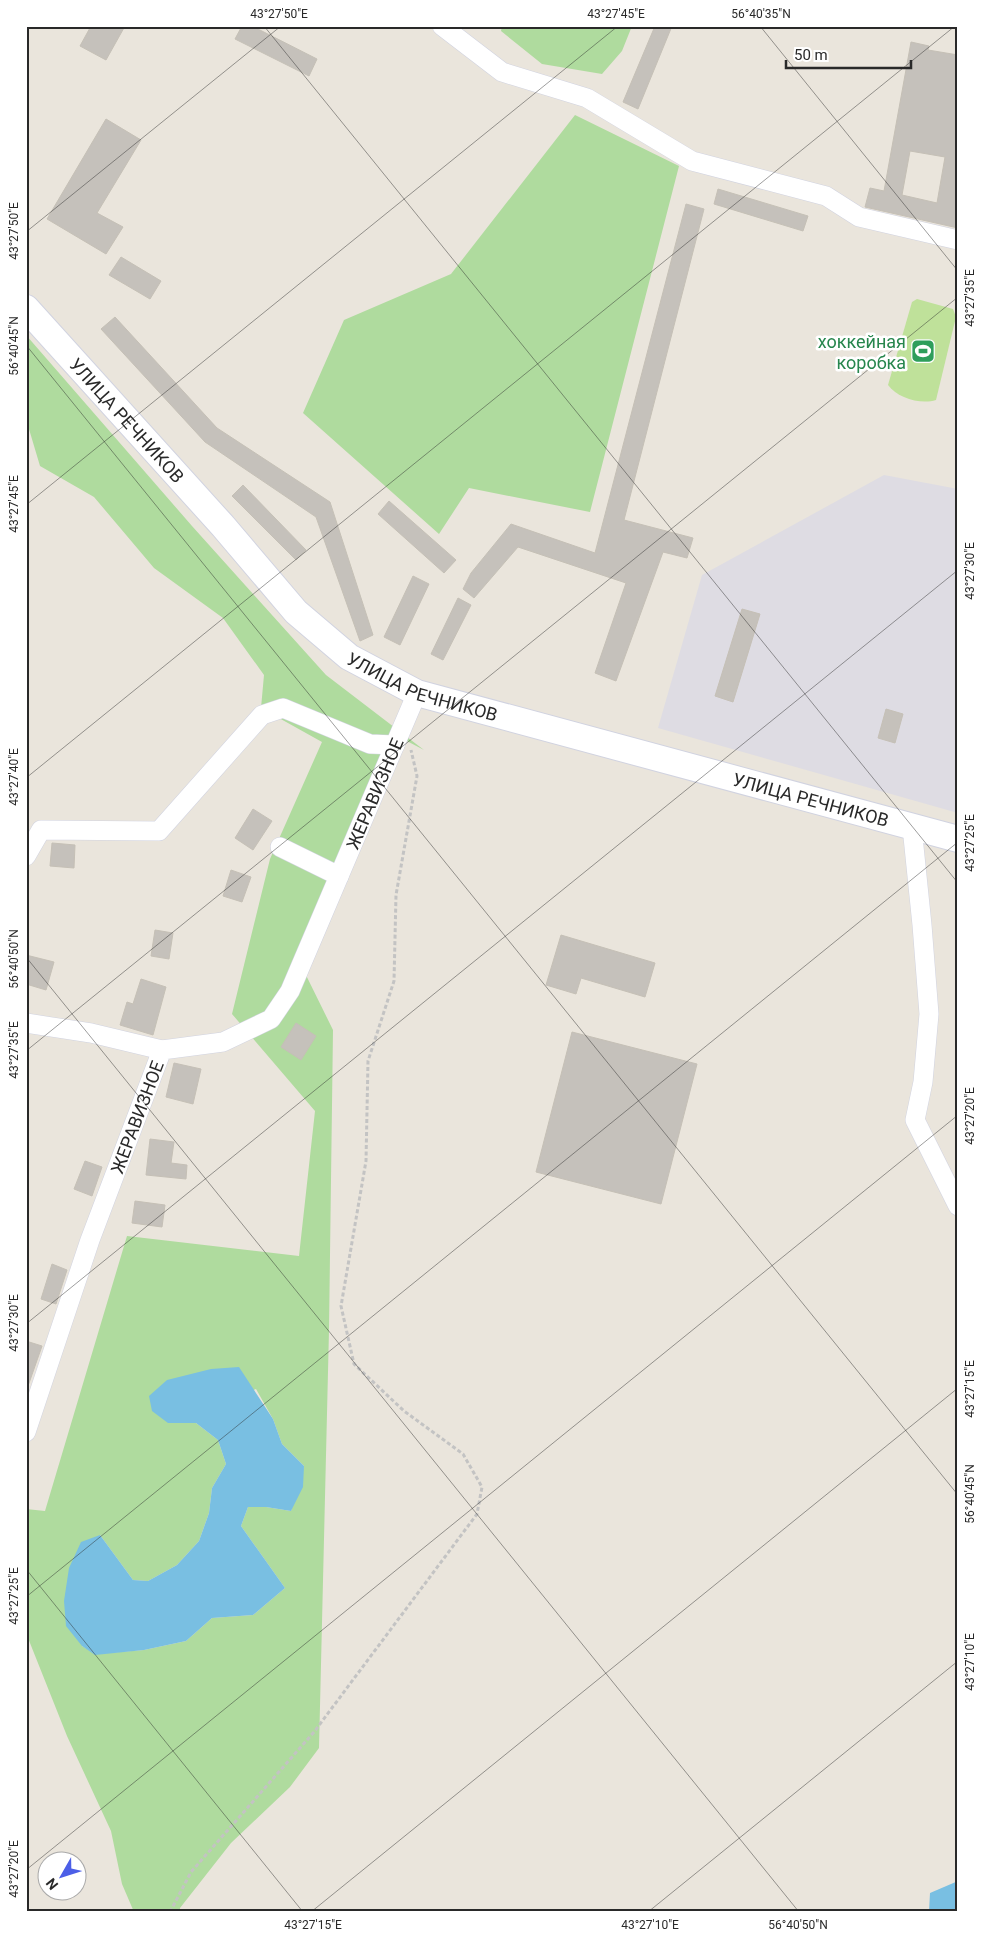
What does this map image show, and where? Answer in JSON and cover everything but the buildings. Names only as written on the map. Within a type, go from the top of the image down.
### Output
[{"type":"street","points":[[442,26],[502,72],[587,98],[692,160],[826,196],[859,217],[958,240]]},
{"type":"street","name":"УЛИЦА РЕЧНИКОВ","points":[[26,308],[223,526],[296,612],[349,657],[417,693],[958,839]]},
{"type":"street","name":"ЖЕРАВИЗНОЕ","points":[[26,1432],[90,1240],[162,1050],[223,1042],[271,1019],[290,991],[417,693]]},
{"type":"street","points":[[26,856],[41,830],[159,831],[262,715],[283,708],[370,744],[396,744]]},
{"type":"street","points":[[912,827],[922,925],[928,1014],[923,1082],[915,1120],[958,1206]]},
{"type":"street","points":[[280,848],[339,876]]},
{"type":"street","points":[[26,1023],[91,1033],[162,1050]]},
{"type":"path","points":[[170,1912],[191,1872],[314,1732],[477,1514],[482,1487],[464,1454],[404,1411],[354,1364],[341,1306],[366,1161],[368,1061],[394,981],[396,895],[417,776],[405,720]]},
{"type":"shaded area","points":[[884,475],[958,489],[958,813],[658,728],[702,575]]},
{"type":"green space","points":[[502,26],[632,26],[622,51],[602,74],[542,64],[501,31]]},
{"type":"green space","points":[[575,115],[679,166],[590,512],[469,488],[439,534],[303,413],[344,320],[451,274]]},
{"type":"green space","name":"хоккейная коробка","points":[[917,299],[953,309],[956,317],[936,400],[923,402],[903,397],[888,385],[912,302]]},
{"type":"green space","points":[[26,335],[192,526],[326,675],[424,750],[403,739],[301,965],[333,1030],[329,1330],[319,1748],[290,1787],[231,1843],[180,1908],[180,1912],[134,1912],[122,1884],[111,1831],[67,1736],[26,1633],[26,1509],[45,1511],[127,1236],[299,1256],[315,1111],[232,1014],[270,859],[322,742],[261,708],[264,675],[223,618],[154,568],[94,497],[40,466],[26,419]],"holes":[[[256,1389],[273,1419],[282,1444],[304,1466],[291,1511],[266,1507],[248,1507],[241,1526],[285,1588],[253,1615],[212,1618],[186,1641],[144,1650],[95,1654],[82,1646],[100,1535],[133,1580],[148,1581],[177,1565],[199,1541],[209,1513],[212,1488],[226,1464],[218,1440],[196,1423],[168,1423]]]},
{"type":"water","points":[[239,1367],[273,1419],[282,1444],[304,1466],[303,1487],[291,1511],[266,1507],[248,1507],[241,1526],[285,1588],[253,1615],[212,1618],[186,1641],[144,1650],[95,1655],[82,1646],[66,1626],[64,1601],[69,1568],[81,1542],[100,1535],[133,1580],[148,1581],[177,1565],[199,1541],[209,1513],[212,1488],[226,1464],[218,1440],[196,1423],[168,1423],[152,1411],[149,1396],[167,1380],[211,1369]]},
{"type":"water","points":[[958,1881],[958,1912],[929,1912],[930,1893]]},
{"type":"place","name":"хоккейная коробка","points":[[923,351]]}]
